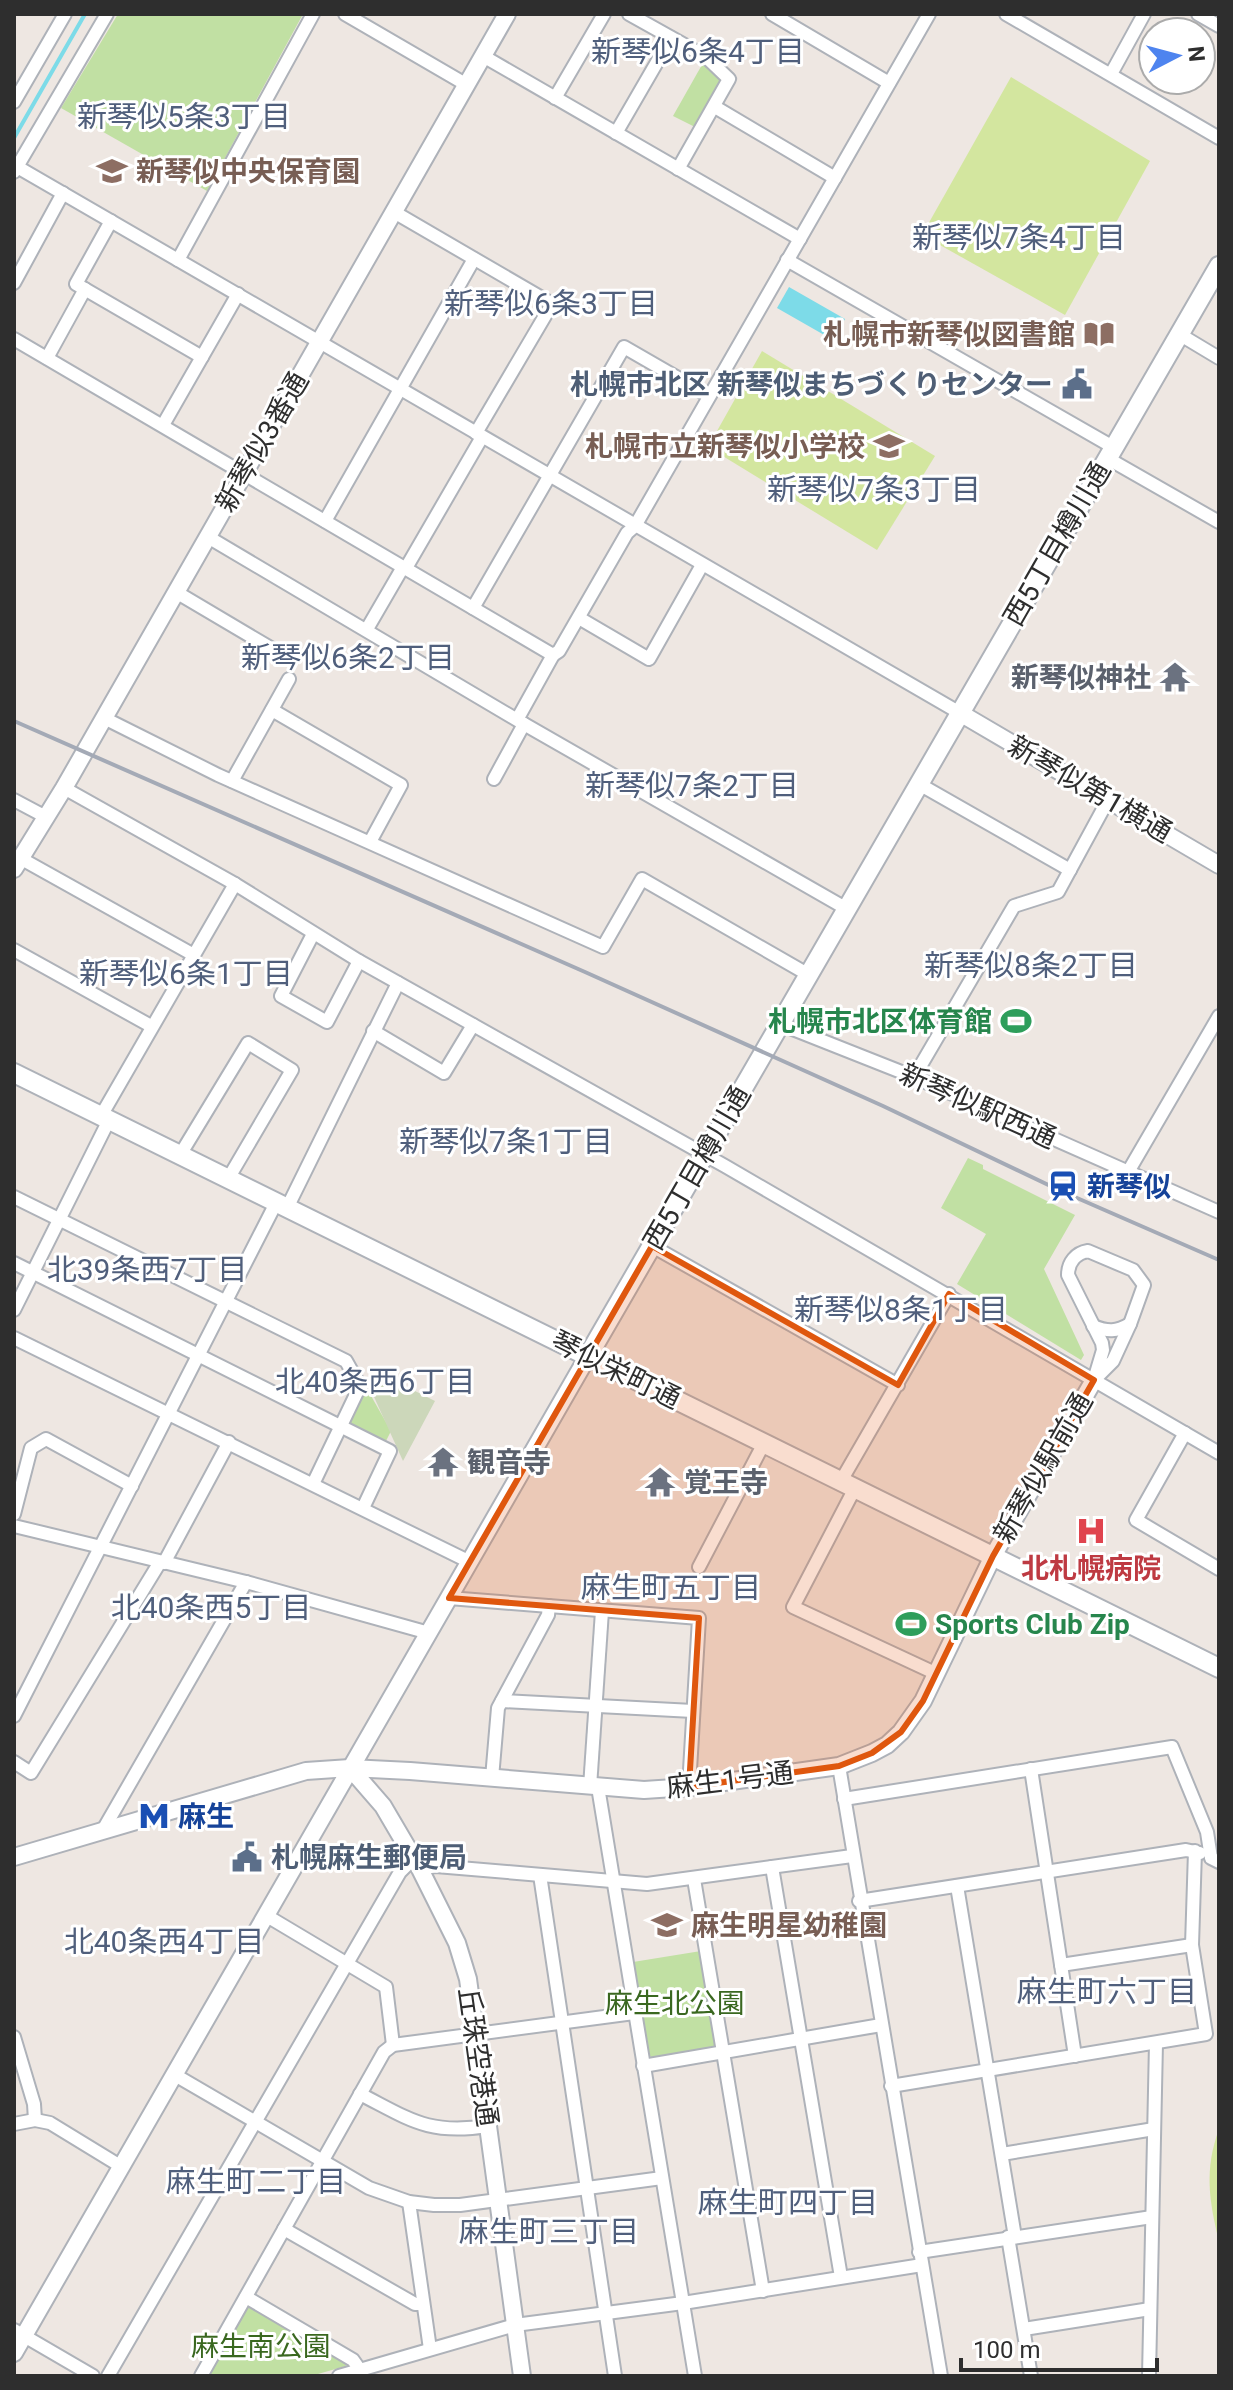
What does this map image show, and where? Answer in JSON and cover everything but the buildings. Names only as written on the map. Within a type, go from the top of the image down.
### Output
[{"type":"main road","name":"西5丁目樽川通","points":[[588,1356],[1219,266]]},
{"type":"main road","name":"琴似栄町通","points":[[14,1073],[1219,1668]]},
{"type":"street","points":[[14,102],[65,14]]},
{"type":"street","points":[[107,14],[15,168],[960,713]]},
{"type":"street","points":[[178,260],[313,14]]},
{"type":"street","points":[[345,14],[467,85]]},
{"type":"street","name":"新琴似3番通","points":[[17,864],[64,788],[507,14]]},
{"type":"street","points":[[555,98],[604,14]]},
{"type":"street","points":[[629,14],[706,57],[729,79],[678,169]]},
{"type":"street","points":[[772,14],[889,83]]},
{"type":"street","points":[[1006,14],[1219,138]]},
{"type":"street","points":[[1111,74],[1144,14]]},
{"type":"street","points":[[1198,14],[1219,26]]},
{"type":"street","points":[[494,779],[553,655],[559,651],[627,533],[635,526],[889,83],[923,16]]},
{"type":"street","points":[[616,133],[671,38]]},
{"type":"street","points":[[483,56],[800,239]]},
{"type":"street","points":[[715,107],[835,178]]},
{"type":"street","points":[[14,283],[63,193]]},
{"type":"street","points":[[367,629],[552,304],[394,212]]},
{"type":"street","points":[[111,221],[76,284],[202,357]]},
{"type":"street","points":[[325,521],[474,259]]},
{"type":"street","points":[[787,260],[1110,452],[1219,522]]},
{"type":"street","points":[[47,358],[85,289]]},
{"type":"street","points":[[163,425],[238,294]]},
{"type":"street","points":[[1179,334],[1219,358]]},
{"type":"street","points":[[14,339],[553,655]]},
{"type":"street","points":[[473,608],[624,347],[709,396]]},
{"type":"street","points":[[208,537],[847,909]]},
{"type":"street","points":[[579,618],[649,659],[702,565]]},
{"type":"street","points":[[176,592],[279,653]]},
{"type":"street","points":[[232,781],[289,679]]},
{"type":"street","points":[[272,710],[401,785],[370,842]]},
{"type":"street","name":"新琴似第1横通","points":[[960,713],[1217,860]]},
{"type":"street","points":[[104,718],[232,781],[603,947],[642,879],[809,975]]},
{"type":"street","points":[[919,784],[1070,870]]},
{"type":"street","points":[[64,788],[235,884],[359,961],[949,1294],[1219,1453]]},
{"type":"street","points":[[14,800],[46,817]]},
{"type":"street","points":[[914,1077],[1014,906],[1058,892],[1108,800]]},
{"type":"street","points":[[17,864],[192,954]]},
{"type":"street","points":[[14,1310],[151,1026],[235,884]]},
{"type":"street","points":[[313,934],[281,996],[327,1022],[359,961]]},
{"type":"street","points":[[14,950],[151,1026]]},
{"type":"street","points":[[14,1716],[225,1303],[282,1205],[398,983]]},
{"type":"street","points":[[1128,1172],[1219,1016]]},
{"type":"street","name":"新琴似駅西通","points":[[780,1024],[914,1077],[1219,1212]]},
{"type":"street","points":[[373,1031],[444,1073],[473,1025]]},
{"type":"street","points":[[180,1155],[248,1043],[292,1070],[228,1179]]},
{"type":"street","points":[[14,1197],[346,1361],[360,1386],[313,1484]]},
{"type":"street","points":[[652,1246],[898,1385]]},
{"type":"street","points":[[1088,1251],[1133,1270],[1142,1279],[1142,1294],[1113,1361],[1094,1380],[1103,1350],[1102,1343],[1068,1275],[1075,1257],[1088,1251]]},
{"type":"street","points":[[14,1263],[390,1451],[363,1508]]},
{"type":"street","points":[[937,1674],[793,1607],[848,1484],[949,1294]]},
{"type":"street","points":[[1093,1326],[1108,1332],[1118,1331],[1130,1324]]},
{"type":"street","points":[[14,1338],[470,1562]]},
{"type":"street","name":"西5丁目樽川通","points":[[14,2353],[19,2333],[122,2167],[588,1356]]},
{"type":"street","name":"新琴似駅前通","points":[[993,1556],[1094,1380]]},
{"type":"street","points":[[1185,1433],[1136,1520],[1219,1569]]},
{"type":"street","points":[[14,1514],[31,1448],[46,1439],[132,1486]]},
{"type":"street","points":[[14,1762],[31,1773],[162,1562],[229,1442]]},
{"type":"street","points":[[699,1567],[764,1443]]},
{"type":"street","points":[[14,1526],[246,1582],[429,1633]]},
{"type":"street","name":"麻生1号通","points":[[350,1768],[644,1790],[689,1787],[839,1766],[872,1753],[894,1739],[918,1710],[993,1556]]},
{"type":"street","points":[[103,1830],[246,1582]]},
{"type":"street","points":[[449,1598],[699,1618],[689,1787]]},
{"type":"street","points":[[492,1778],[498,1708],[548,1615],[549,1606]]},
{"type":"street","points":[[602,1611],[594,1787],[695,2376]]},
{"type":"street","points":[[502,1701],[693,1711]]},
{"type":"street","points":[[844,1799],[1172,1747],[1207,1832],[1215,1860]]},
{"type":"street","points":[[839,1766],[859,1901],[941,2376]]},
{"type":"street","points":[[14,1857],[306,1771],[350,1768]]},
{"type":"street","name":"丘珠空港通","points":[[350,1768],[383,1806],[417,1864],[457,1943],[468,1979],[522,2376]]},
{"type":"street","points":[[1031,1769],[1075,2056]]},
{"type":"street","points":[[859,1901],[1186,1850],[1215,1860]]},
{"type":"street","points":[[891,2086],[1206,2034],[1192,1945],[1195,1851]]},
{"type":"street","points":[[108,2376],[400,1872],[417,1864],[647,1884],[852,1856]]},
{"type":"street","points":[[772,1867],[841,2277]]},
{"type":"street","points":[[540,1875],[615,2376]]},
{"type":"street","points":[[694,1879],[763,2291]]},
{"type":"street","points":[[957,1886],[1002,2154],[1031,2376]]},
{"type":"street","points":[[267,1916],[386,1987],[393,2045]]},
{"type":"street","points":[[1061,1965],[1192,1945]]},
{"type":"street","points":[[201,2376],[384,2052],[393,2045],[634,2013]]},
{"type":"street","points":[[643,2066],[881,2025]]},
{"type":"street","points":[[14,2037],[34,2104],[35,2120]]},
{"type":"street","points":[[1149,2376],[1156,2043]]},
{"type":"street","points":[[175,2075],[322,2163],[369,2188],[409,2202],[460,2205],[662,2178]]},
{"type":"street","points":[[360,2094],[427,2126],[457,2130],[488,2126]]},
{"type":"street","points":[[14,2124],[35,2120],[50,2123],[122,2167]]},
{"type":"street","points":[[1002,2154],[1154,2129]]},
{"type":"street","points":[[409,2202],[430,2349]]},
{"type":"street","points":[[339,2376],[515,2325],[763,2291],[841,2277],[1011,2237],[1152,2217]]},
{"type":"street","points":[[284,2229],[415,2304],[423,2304]]},
{"type":"street","points":[[246,2297],[353,2360],[360,2370]]},
{"type":"street","points":[[1024,2329],[1150,2309]]},
{"type":"street","points":[[19,2333],[93,2376]]},
{"type":"highlighted area","points":[[652,1246],[898,1385],[949,1294],[1094,1380],[993,1556],[923,1701],[901,1732],[872,1753],[839,1766],[689,1787],[699,1618],[449,1598]]},
{"type":"green space","points":[[118,14],[303,14],[207,191],[61,108]]},
{"type":"green space","points":[[703,63],[711,67],[721,81],[697,128],[673,116]]},
{"type":"green space","points":[[1011,77],[1150,161],[1065,315],[922,235]]},
{"type":"green space","points":[[762,351],[935,456],[877,550],[708,447]]},
{"type":"green space","points":[[968,1158],[983,1165],[983,1169],[1075,1215],[1044,1269],[1084,1355],[1081,1360],[957,1284],[986,1234],[941,1208]]},
{"type":"green space","points":[[397,1382],[435,1401],[403,1461],[370,1388]]},
{"type":"green space","points":[[366,1387],[391,1431],[386,1441],[348,1422]]},
{"type":"green space","name":"麻生北公園","points":[[701,1951],[716,2045],[714,2049],[653,2058],[648,2055],[633,1962]]},
{"type":"green space","points":[[1219,2129],[1219,2242],[1210,2172]]},
{"type":"green space","name":"麻生南公園","points":[[253,2306],[344,2360],[346,2366],[311,2376],[209,2376],[247,2307]]},
{"type":"water","points":[[789,287],[845,319],[833,340],[777,308]]},
{"type":"waterway","points":[[14,138],[85,14]]},
{"type":"railway","points":[[14,721],[585,972],[883,1106],[1061,1191],[1219,1260]]},
{"type":"place","name":"新琴似中央保育園","points":[[112,171]]},
{"type":"place","name":"札幌市新琴似図書館","points":[[1099,334]]},
{"type":"place","name":"札幌市北区 新琴似まちづくりセンター","points":[[1077,384]]},
{"type":"place","name":"札幌市立新琴似小学校","points":[[889,446]]},
{"type":"place","name":"新琴似神社","points":[[1175,677]]},
{"type":"place","name":"札幌市北区体育館","points":[[1016,1021]]},
{"type":"place","name":"新琴似","points":[[1063,1186]]},
{"type":"place","name":"観音寺","points":[[443,1462]]},
{"type":"place","name":"覚王寺","points":[[660,1482]]},
{"type":"place","name":"北札幌病院","points":[[1091,1531]]},
{"type":"place","name":"Sports Club Zip","points":[[911,1624]]},
{"type":"place","name":"麻生","points":[[154,1816]]},
{"type":"place","name":"札幌麻生郵便局","points":[[247,1857]]},
{"type":"place","name":"麻生明星幼稚園","points":[[667,1925]]},
{"type":"district","name":"新琴似6条4丁目","points":[[698,51]]},
{"type":"district","name":"新琴似5条3丁目","points":[[184,116]]},
{"type":"district","name":"新琴似7条4丁目","points":[[1019,237]]},
{"type":"district","name":"新琴似6条3丁目","points":[[551,303]]},
{"type":"district","name":"新琴似7条3丁目","points":[[874,489]]},
{"type":"district","name":"新琴似6条2丁目","points":[[348,657]]},
{"type":"district","name":"新琴似7条2丁目","points":[[692,785]]},
{"type":"district","name":"新琴似8条2丁目","points":[[1031,965]]},
{"type":"district","name":"新琴似6条1丁目","points":[[186,973]]},
{"type":"district","name":"新琴似7条1丁目","points":[[506,1141]]},
{"type":"district","name":"北39条西7丁目","points":[[147,1269]]},
{"type":"district","name":"新琴似8条1丁目","points":[[901,1309]]},
{"type":"district","name":"北40条西6丁目","points":[[375,1381]]},
{"type":"district","name":"麻生町五丁目","points":[[671,1587]]},
{"type":"district","name":"北40条西5丁目","points":[[211,1607]]},
{"type":"district","name":"北40条西4丁目","points":[[164,1941]]},
{"type":"district","name":"麻生町六丁目","points":[[1107,1991]]},
{"type":"district","name":"麻生町二丁目","points":[[256,2181]]},
{"type":"district","name":"麻生町四丁目","points":[[788,2202]]},
{"type":"district","name":"麻生町三丁目","points":[[549,2231]]}]
